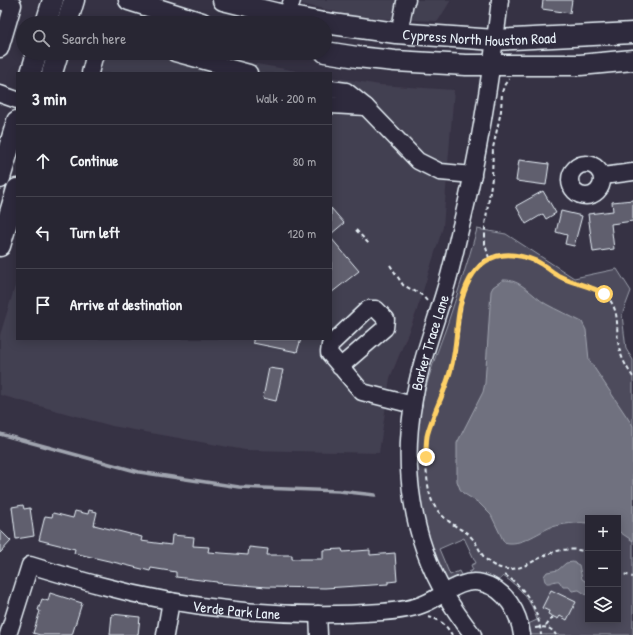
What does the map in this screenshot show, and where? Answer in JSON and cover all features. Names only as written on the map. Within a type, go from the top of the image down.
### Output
[{"type":"main road","points":[[48,16],[53,0]]},
{"type":"main road","points":[[69,16],[74,0]]},
{"type":"main road","points":[[129,0],[180,16]]},
{"type":"main road","name":"Cypress North Houston Road","points":[[223,0],[299,16]]},
{"type":"main road","name":"Cypress North Houston Road","points":[[332,24],[399,34],[496,40],[633,33]]},
{"type":"main road","name":"Cypress North Houston Road","points":[[332,53],[430,64],[580,65],[633,60]]},
{"type":"main road","points":[[31,72],[35,60]]},
{"type":"main road","points":[[52,72],[56,60]]},
{"type":"main road","points":[[0,178],[16,124]]},
{"type":"main road","points":[[0,246],[10,198]]},
{"type":"street","name":"Barker Trace Lane","points":[[473,635],[444,593],[432,568],[422,540],[410,482],[409,446],[413,405],[420,370],[446,288],[473,175],[496,40],[500,0]]},
{"type":"street","points":[[0,1],[13,6],[0,49]]},
{"type":"street","points":[[399,34],[403,1]]},
{"type":"street","points":[[90,72],[93,60]]},
{"type":"street","points":[[200,60],[245,72]]},
{"type":"street","points":[[332,89],[346,92],[366,107],[418,161],[440,172],[473,175]]},
{"type":"street","points":[[0,94],[16,100]]},
{"type":"street","points":[[332,105],[366,107]]},
{"type":"street","points":[[603,176],[633,172]]},
{"type":"street","points":[[340,367],[362,392],[413,405]]},
{"type":"street","name":"Verde Park Lane","points":[[8,635],[30,565],[100,586],[171,601],[259,612],[318,614],[383,612],[404,609],[425,603],[461,584],[472,582],[483,583],[495,588],[513,607],[520,622],[522,635]]},
{"type":"street","points":[[165,635],[171,601]]},
{"type":"street","points":[[318,614],[319,635]]},
{"type":"path","points":[[489,258],[485,244],[485,232],[492,178],[493,148],[501,111],[502,92],[509,79]]},
{"type":"path","points":[[356,230],[370,245]]},
{"type":"path","points":[[585,552],[579,550],[562,550],[544,555],[524,567],[511,569],[499,567],[483,556],[471,536],[450,522],[440,513],[432,500],[429,491],[426,462],[427,434],[452,367],[460,308],[464,294],[474,272],[489,258],[500,255],[509,255],[526,258],[537,262],[566,280],[592,288],[604,294],[615,310],[617,316],[619,348],[624,362],[633,377]]},
{"type":"path","points":[[390,265],[396,272],[403,286],[422,295],[428,302]]},
{"type":"path","points":[[621,573],[633,577]]},
{"type":"path","points":[[505,575],[518,585],[529,599],[536,614],[541,635]]},
{"type":"path","points":[[545,627],[553,617]]},
{"type":"path","points":[[442,623],[452,635]]},
{"type":"path","points":[[540,628],[545,627],[551,629],[556,635]]},
{"type":"shaded area","points":[[284,0],[451,0],[438,21],[363,18]]},
{"type":"shaded area","points":[[85,60],[240,60],[302,72],[81,72]]},
{"type":"shaded area","points":[[332,77],[380,85],[454,90],[443,227],[416,313],[390,378],[379,453],[245,450],[112,426],[0,395],[0,335],[16,283],[16,340],[332,340]]},
{"type":"shaded area","points":[[477,229],[506,234],[574,278],[617,269],[631,291],[622,315],[626,349],[633,360],[633,635],[530,635],[528,624],[537,620],[529,601],[515,585],[503,576],[498,582],[470,575],[469,572],[473,570],[471,565],[476,563],[464,538],[439,549],[450,575],[459,571],[462,577],[449,582],[442,574],[437,564],[422,514],[420,500],[416,471],[418,427],[422,402],[429,377]]},
{"type":"water","points":[[503,280],[515,282],[526,288],[546,304],[582,322],[586,330],[589,360],[633,426],[633,541],[621,533],[621,515],[585,515],[585,523],[555,526],[516,543],[504,542],[491,515],[479,503],[463,493],[460,489],[457,481],[457,443],[483,392],[485,383],[491,291],[493,287]]},
{"type":"water","points":[[573,562],[579,565],[582,579],[585,581],[585,594],[579,590],[572,591],[569,587],[563,587],[559,581],[549,583],[546,582],[544,576],[547,572],[558,570],[566,563]]},
{"type":"building","points":[[543,0],[572,0],[570,13],[542,9]]},
{"type":"building","points":[[519,160],[549,164],[546,185],[516,181]]},
{"type":"building","points":[[543,191],[556,213],[546,219],[543,214],[526,224],[516,206]]},
{"type":"building","points":[[633,200],[633,221],[611,224],[614,249],[593,252],[588,214],[613,211],[612,202]]},
{"type":"building","points":[[332,209],[344,223],[332,233]]},
{"type":"building","points":[[561,211],[582,216],[574,246],[565,244],[567,235],[556,232]]},
{"type":"building","points":[[332,239],[359,271],[332,292]]},
{"type":"building","points":[[253,340],[301,340],[297,352],[253,343]]},
{"type":"building","points":[[269,368],[283,370],[276,401],[263,398]]},
{"type":"building","points":[[23,505],[24,509],[30,508],[34,536],[16,539],[12,507]]},
{"type":"building","points":[[89,510],[97,512],[94,525],[142,537],[141,541],[171,545],[172,535],[194,537],[193,546],[209,547],[208,552],[248,555],[249,547],[268,549],[267,555],[292,555],[292,559],[323,559],[323,550],[342,549],[343,552],[370,550],[370,555],[395,553],[397,581],[388,582],[388,584],[325,588],[267,587],[217,583],[176,577],[176,572],[151,568],[150,571],[74,553],[75,549],[39,540],[45,516],[52,517],[53,513],[73,518],[75,511],[88,514]]},
{"type":"building","points":[[0,530],[11,541],[0,553]]},
{"type":"building","points":[[551,590],[576,602],[567,620],[560,616],[558,619],[548,614],[549,611],[542,608]]},
{"type":"building","points":[[50,593],[82,603],[72,635],[40,635],[33,633],[42,599],[48,601]]},
{"type":"building","points":[[112,614],[140,617],[138,635],[110,635]]},
{"type":"waterway","points":[[0,434],[139,472],[239,487],[339,491],[375,495]]},
{"type":"route","points":[[426,457],[427,434],[452,367],[457,338],[458,318],[462,300],[468,282],[478,266],[489,258],[500,255],[518,256],[537,262],[566,280],[592,288],[604,294]]}]
